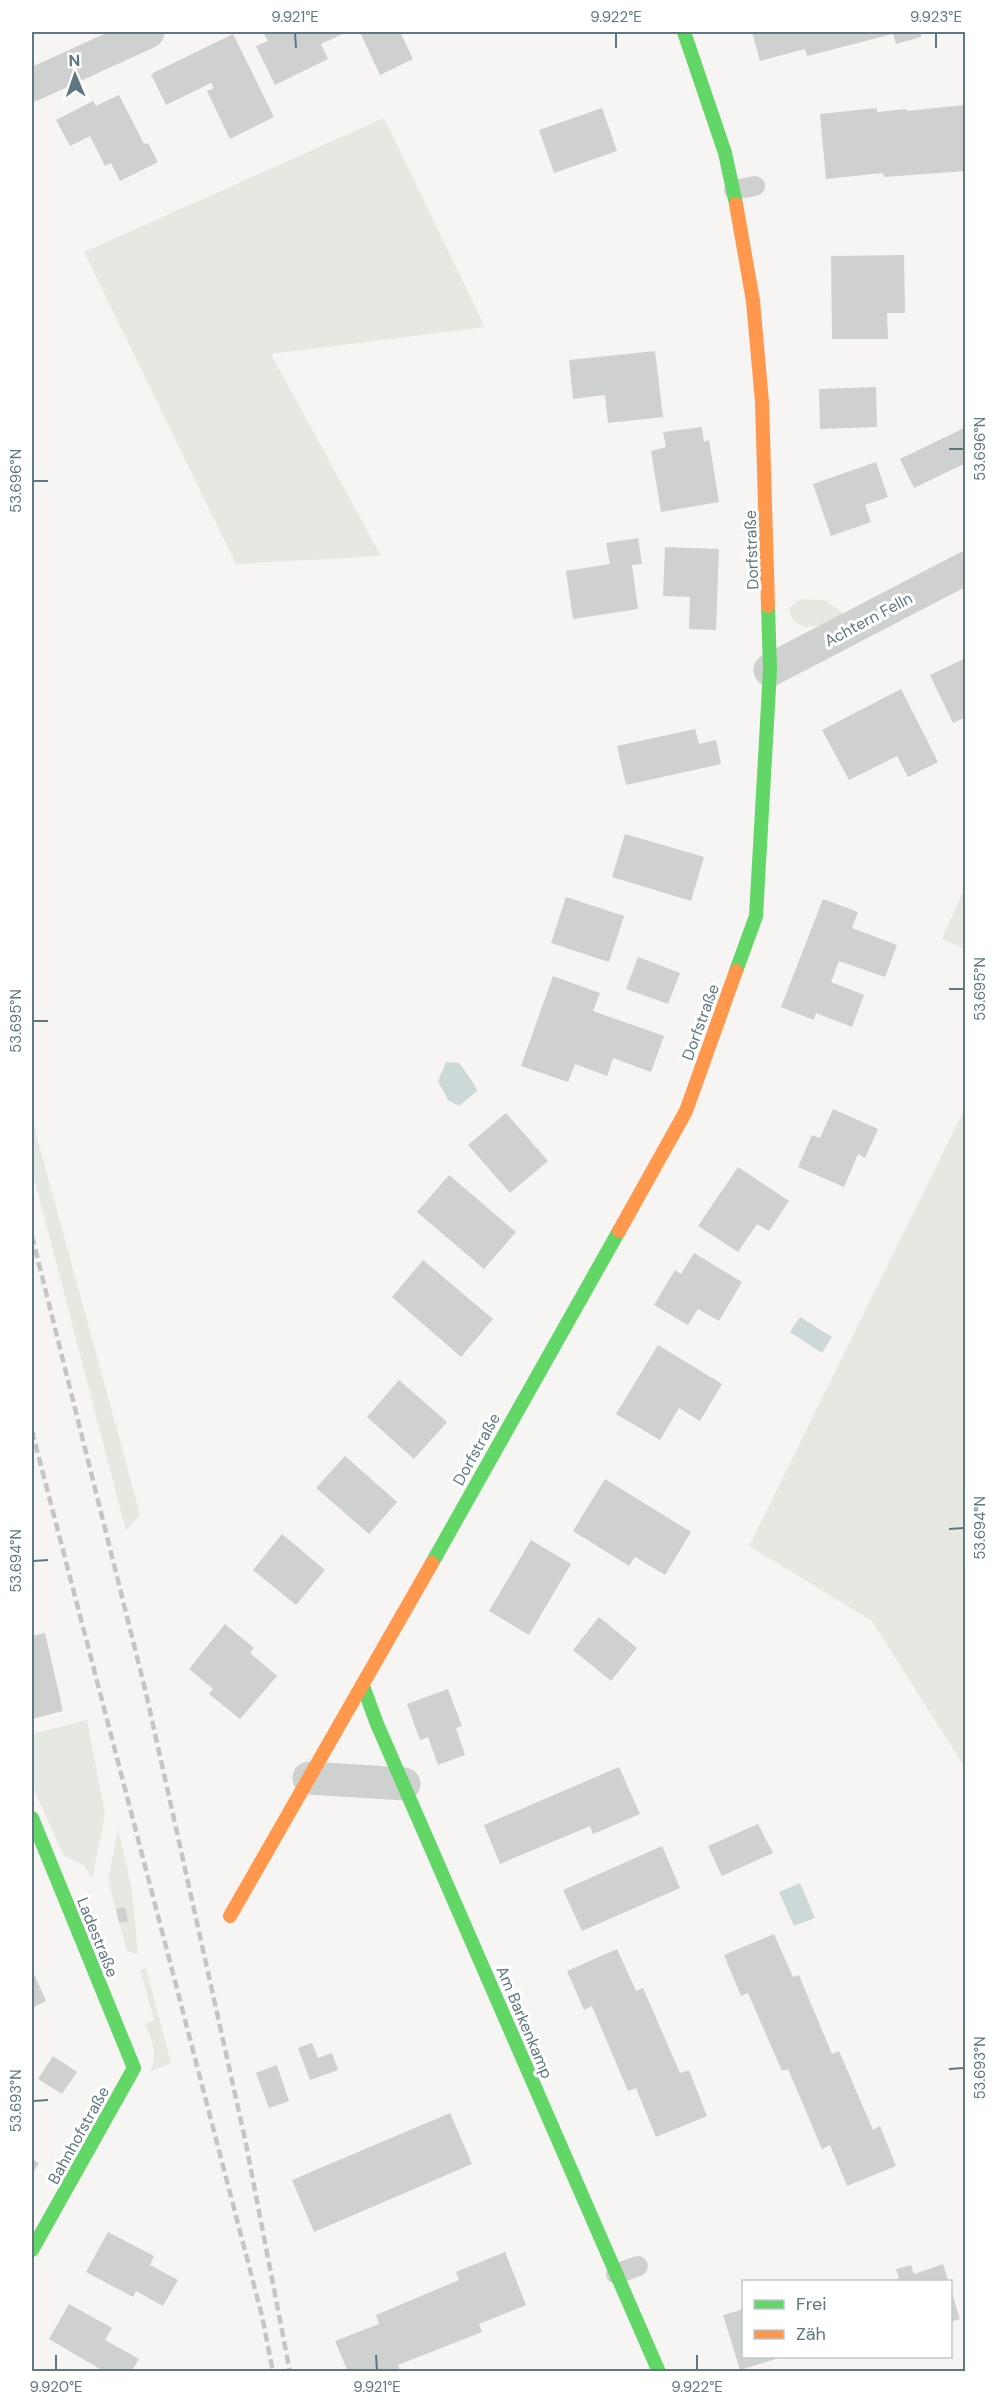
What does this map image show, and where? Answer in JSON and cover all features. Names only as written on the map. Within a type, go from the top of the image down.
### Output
[{"type":"street","points":[[32,85],[148,32]]},
{"type":"street","name":"Dorfstraße","points":[[230,1916],[363,1686],[686,1111],[756,916],[770,670],[762,402],[753,301],[734,190],[725,153],[684,32]]},
{"type":"street","name":"Achtern Felln","points":[[770,670],[966,568]]},
{"type":"street","name":"Am Barkenkamp","points":[[363,1686],[377,1724],[659,2372]]},
{"type":"street","points":[[309,1778],[404,1784]]},
{"type":"street","name":"Ladestraße","points":[[32,1818],[134,2068]]},
{"type":"street","name":"Bahnhofstraße","points":[[33,2243],[134,2068]]},
{"type":"lane","points":[[734,190],[755,186]]},
{"type":"lane","points":[[616,2274],[638,2266]]},
{"type":"shaded area","points":[[384,118],[485,327],[271,354],[381,556],[236,564],[84,252]]},
{"type":"shaded area","points":[[800,599],[825,600],[847,616],[822,625],[805,626],[792,618],[789,608]]},
{"type":"shaded area","points":[[965,887],[966,949],[942,939]]},
{"type":"shaded area","points":[[446,1062],[459,1063],[477,1091],[459,1106],[448,1100],[438,1081]]},
{"type":"shaded area","points":[[965,1108],[965,1768],[872,1621],[749,1546]]},
{"type":"shaded area","points":[[32,1119],[140,1514],[126,1531],[32,1170]]},
{"type":"shaded area","points":[[800,1317],[832,1337],[822,1353],[790,1332]]},
{"type":"shaded area","points":[[87,1720],[105,1814],[92,1879],[85,1866],[64,1856],[32,1786],[32,1734]]},
{"type":"shaded area","points":[[118,1829],[132,1890],[138,1954],[127,1951],[108,1880]]},
{"type":"shaded area","points":[[800,1883],[815,1918],[794,1926],[779,1892]]},
{"type":"shaded area","points":[[146,1968],[171,2063],[150,2072],[154,2054],[145,2024],[154,2020],[140,1970]]},
{"type":"building","points":[[263,32],[347,32],[321,44],[328,59],[275,85],[256,46],[268,41]]},
{"type":"building","points":[[360,32],[400,32],[413,59],[380,75]]},
{"type":"building","points":[[752,32],[925,32],[921,34],[921,37],[896,44],[893,34],[807,56],[805,49],[760,61]]},
{"type":"building","points":[[233,34],[274,117],[230,139],[207,91],[214,88],[211,83],[166,105],[151,74]]},
{"type":"building","points":[[119,95],[144,144],[148,143],[158,162],[120,181],[111,163],[105,166],[90,136],[70,146],[56,120],[93,101],[96,106]]},
{"type":"building","points":[[964,105],[966,171],[884,177],[883,173],[826,179],[820,114],[877,108],[877,112],[906,109],[907,111]]},
{"type":"building","points":[[602,108],[617,151],[554,173],[539,130]]},
{"type":"building","points":[[904,255],[905,313],[887,313],[888,339],[832,339],[831,256]]},
{"type":"building","points":[[655,351],[663,417],[608,423],[605,395],[573,399],[569,360]]},
{"type":"building","points":[[876,387],[877,427],[820,429],[819,389]]},
{"type":"building","points":[[702,427],[704,442],[709,440],[719,502],[661,512],[651,451],[666,447],[663,432]]},
{"type":"building","points":[[966,427],[966,463],[914,488],[900,459]]},
{"type":"building","points":[[876,462],[888,497],[865,505],[871,522],[831,536],[813,484]]},
{"type":"building","points":[[638,538],[642,564],[632,565],[638,609],[573,619],[566,571],[610,564],[606,543]]},
{"type":"building","points":[[665,547],[719,549],[716,630],[689,629],[690,597],[663,596]]},
{"type":"building","points":[[966,658],[966,717],[953,723],[930,675]]},
{"type":"building","points":[[901,689],[938,762],[908,777],[897,756],[849,780],[822,730]]},
{"type":"building","points":[[695,729],[699,744],[716,740],[721,764],[626,785],[617,746]]},
{"type":"building","points":[[625,834],[704,857],[691,901],[612,877]]},
{"type":"building","points":[[566,897],[624,916],[609,962],[551,943]]},
{"type":"building","points":[[823,899],[858,912],[852,928],[897,945],[885,977],[839,961],[831,982],[864,995],[852,1027],[816,1013],[814,1020],[781,1007]]},
{"type":"building","points":[[638,957],[680,973],[668,1004],[626,989]]},
{"type":"building","points":[[553,976],[600,993],[593,1011],[664,1036],[651,1072],[613,1058],[607,1076],[575,1064],[568,1082],[521,1066]]},
{"type":"building","points":[[833,1109],[878,1129],[865,1158],[858,1154],[844,1187],[798,1167],[812,1135],[820,1138]]},
{"type":"building","points":[[506,1113],[548,1161],[510,1193],[468,1145]]},
{"type":"building","points":[[738,1167],[789,1201],[769,1231],[757,1224],[738,1252],[698,1226]]},
{"type":"building","points":[[449,1175],[516,1232],[484,1269],[417,1212]]},
{"type":"building","points":[[694,1253],[742,1282],[719,1321],[698,1309],[688,1325],[654,1305],[675,1270],[681,1274]]},
{"type":"building","points":[[423,1260],[493,1319],[461,1357],[392,1297]]},
{"type":"building","points":[[658,1345],[722,1384],[700,1421],[679,1408],[660,1440],[616,1414]]},
{"type":"building","points":[[399,1380],[447,1422],[414,1459],[367,1417]]},
{"type":"building","points":[[345,1456],[397,1502],[369,1534],[316,1488]]},
{"type":"building","points":[[605,1479],[691,1532],[665,1575],[635,1557],[629,1566],[573,1531]]},
{"type":"building","points":[[282,1534],[325,1570],[296,1605],[253,1570]]},
{"type":"building","points":[[531,1540],[571,1564],[529,1635],[489,1611]]},
{"type":"building","points":[[599,1617],[637,1648],[611,1681],[573,1650]]},
{"type":"building","points":[[225,1624],[254,1648],[250,1653],[277,1676],[240,1719],[209,1694],[213,1689],[189,1669]]},
{"type":"building","points":[[45,1633],[63,1711],[32,1719],[32,1636]]},
{"type":"building","points":[[448,1689],[462,1726],[456,1728],[465,1755],[438,1765],[428,1737],[420,1740],[407,1704]]},
{"type":"building","points":[[619,1767],[640,1814],[593,1834],[590,1826],[500,1864],[484,1825]]},
{"type":"building","points":[[758,1824],[773,1853],[722,1876],[708,1846]]},
{"type":"building","points":[[662,1846],[680,1888],[582,1931],[563,1890]]},
{"type":"building","points":[[125,1907],[128,1921],[119,1923],[116,1909]]},
{"type":"building","points":[[774,1934],[793,1977],[799,1975],[832,2054],[839,2051],[873,2130],[880,2126],[896,2166],[847,2186],[830,2145],[822,2149],[788,2069],[782,2071],[748,1993],[741,1996],[724,1955]]},
{"type":"building","points":[[617,1949],[636,1991],[643,1988],[680,2073],[689,2070],[707,2116],[656,2137],[636,2088],[628,2091],[592,2006],[584,2010],[567,1971]]},
{"type":"building","points":[[32,1969],[46,2001],[32,2008]]},
{"type":"building","points":[[312,2043],[318,2058],[332,2053],[338,2070],[310,2080],[298,2048]]},
{"type":"building","points":[[53,2056],[77,2072],[62,2094],[38,2079]]},
{"type":"building","points":[[277,2065],[289,2101],[269,2108],[256,2073]]},
{"type":"building","points":[[450,2113],[472,2164],[314,2232],[292,2180]]},
{"type":"building","points":[[32,2159],[39,2163],[32,2175]]},
{"type":"building","points":[[108,2232],[154,2256],[150,2265],[178,2280],[163,2306],[136,2291],[133,2297],[86,2272]]},
{"type":"building","points":[[505,2252],[526,2305],[479,2324],[482,2332],[398,2365],[401,2372],[348,2372],[335,2341],[379,2324],[376,2315],[459,2280],[456,2272]]},
{"type":"building","points":[[943,2264],[948,2280],[894,2280],[899,2278],[896,2269],[911,2265],[914,2274]]},
{"type":"building","points":[[952,2293],[960,2319],[952,2322]]},
{"type":"building","points":[[69,2304],[112,2328],[105,2340],[139,2359],[131,2372],[105,2372],[49,2339]]},
{"type":"building","points":[[742,2310],[742,2358],[779,2358],[740,2370],[723,2315]]},
{"type":"railway","points":[[32,1236],[146,1693],[245,2139],[290,2372]]},
{"type":"railway","points":[[32,1431],[262,2316],[273,2372]]},
{"type":"traffic: fast","points":[[684,32],[725,153],[736,204]]},
{"type":"traffic: fast","points":[[736,971],[756,916],[770,670],[768,606]]},
{"type":"traffic: fast","points":[[432,1563],[619,1231]]},
{"type":"traffic: fast","points":[[363,1686],[377,1724],[659,2372]]},
{"type":"traffic: fast","points":[[32,1818],[134,2068],[32,2250]]},
{"type":"traffic: slow","points":[[736,204],[753,301],[762,402],[768,606]]},
{"type":"traffic: slow","points":[[619,1231],[686,1111],[736,971]]},
{"type":"traffic: slow","points":[[230,1916],[432,1563]]}]
